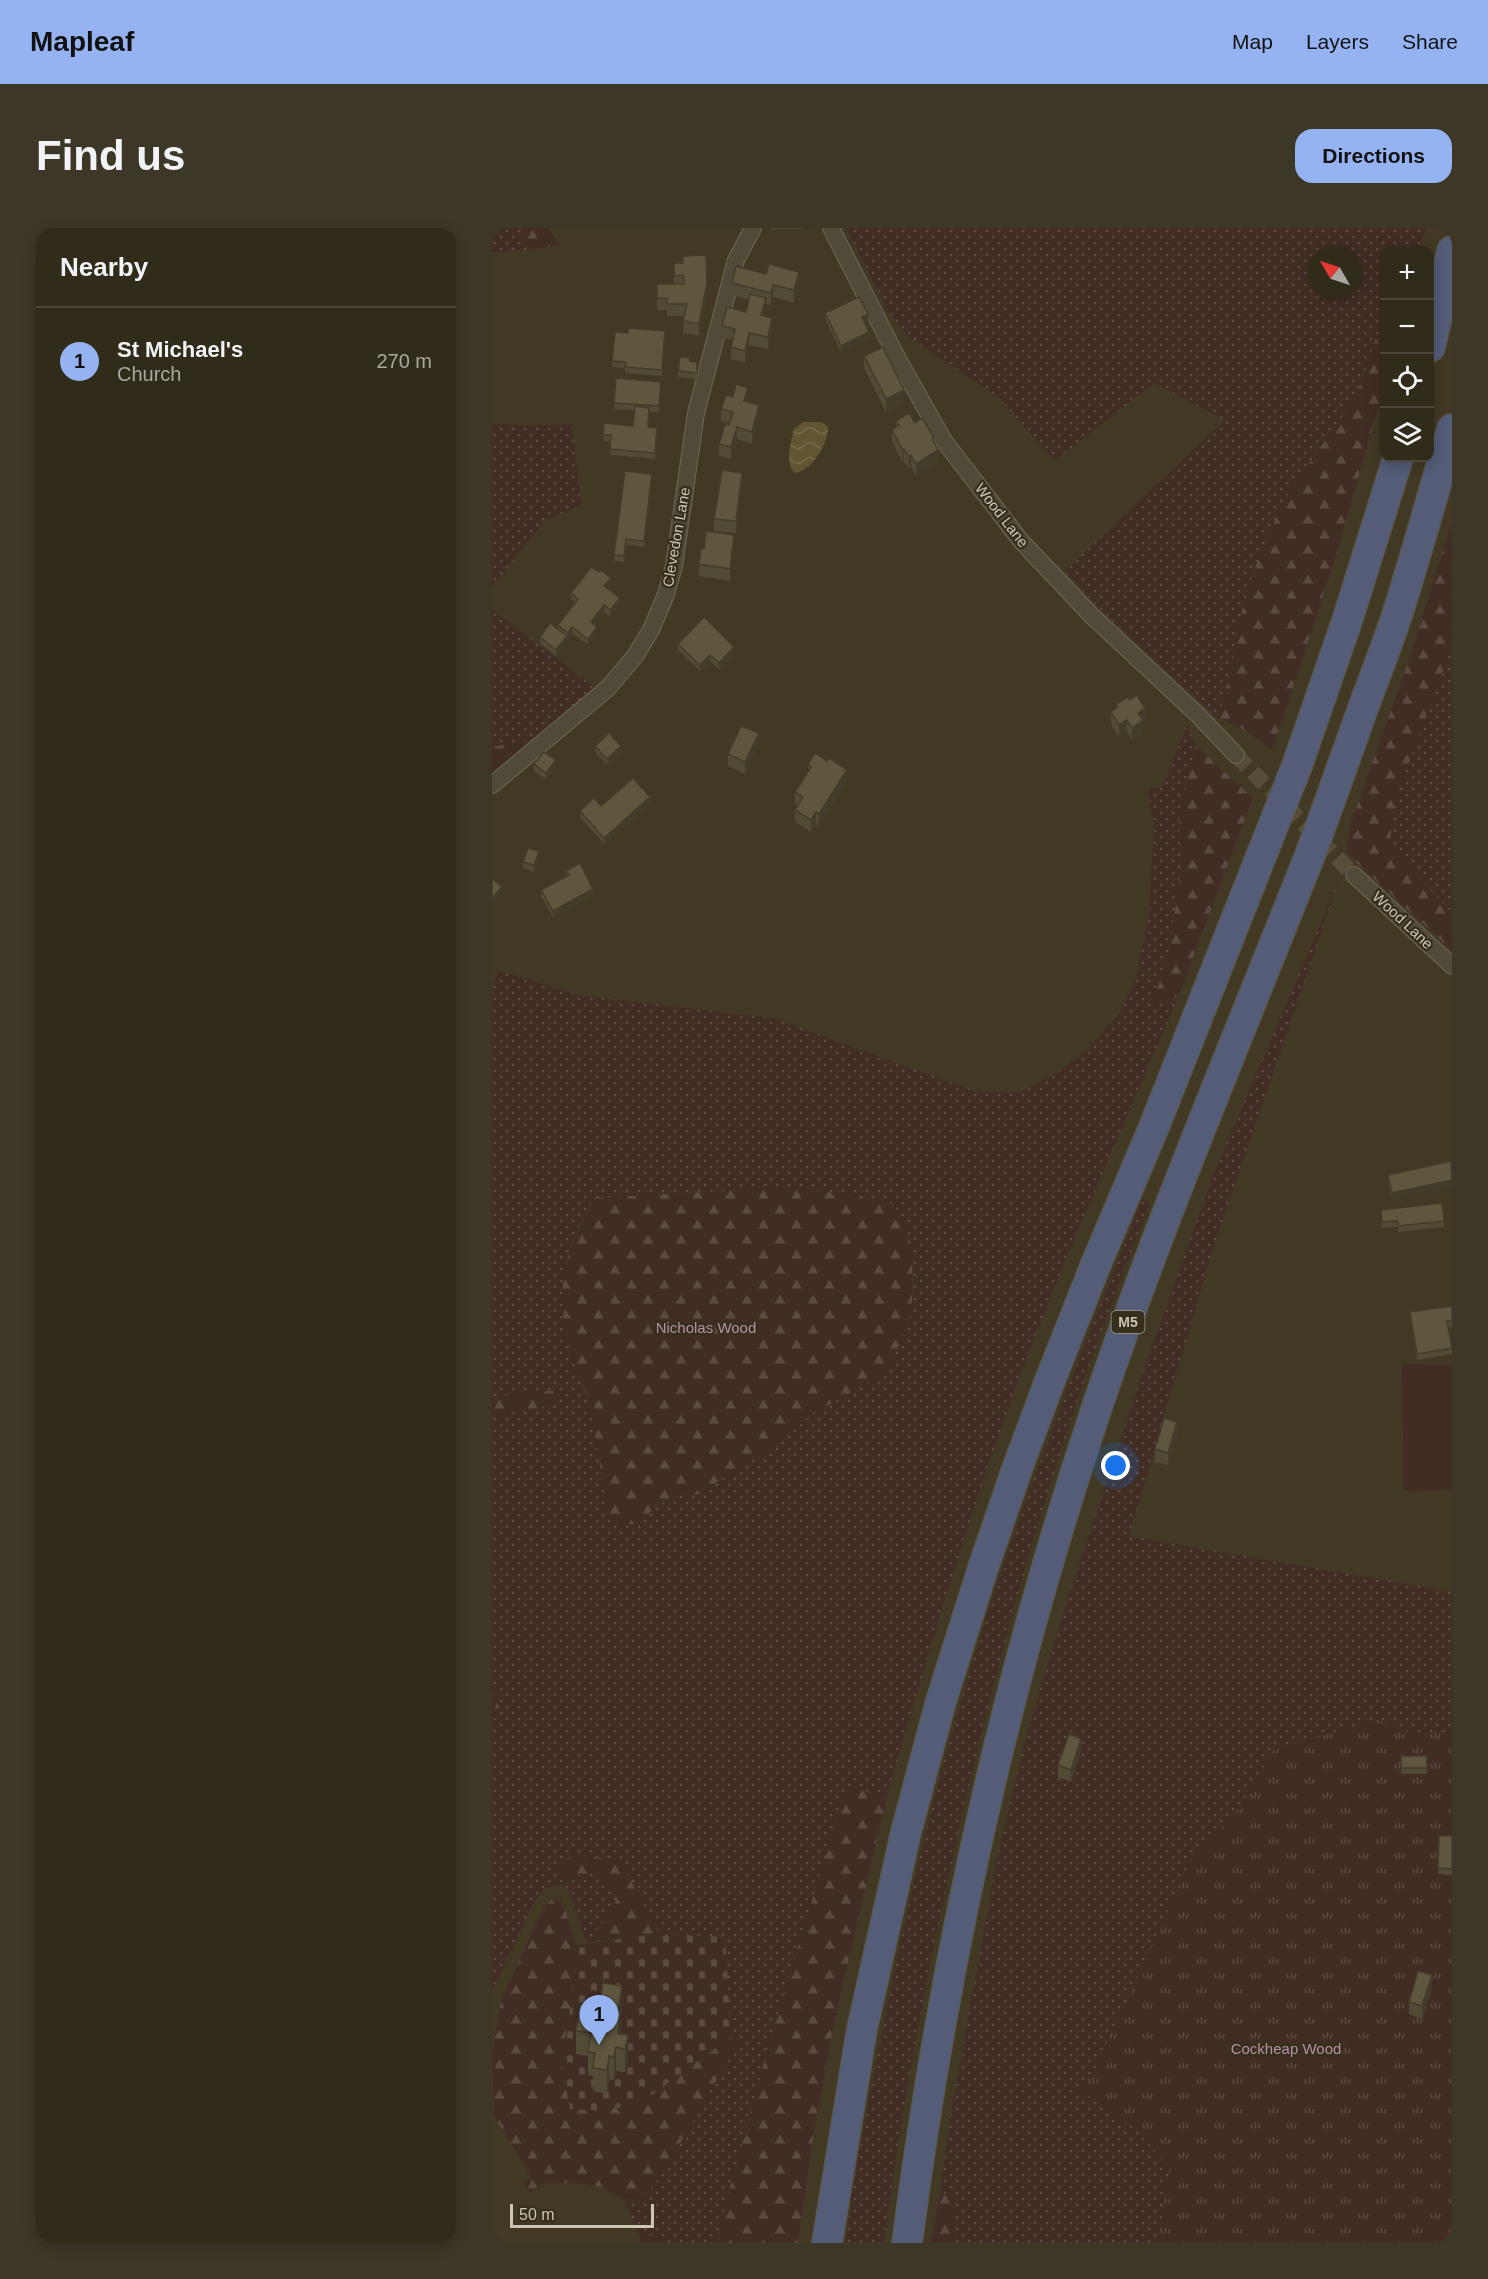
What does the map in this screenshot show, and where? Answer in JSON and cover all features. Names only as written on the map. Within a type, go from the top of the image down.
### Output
[{"type":"highway","points":[[1434,330],[1452,251]]},
{"type":"highway","name":"M5","points":[[907,2243],[945,1994],[980,1827],[1011,1699],[1065,1503],[1140,1288],[1311,853],[1397,616],[1452,429]]},
{"type":"highway","points":[[827,2243],[862,2029],[906,1832],[952,1667],[1013,1480],[1049,1383],[1154,1127],[1298,763],[1347,621],[1397,462]]},
{"type":"street","name":"Clevedon Lane","points":[[492,785],[608,688],[635,656],[651,630],[666,594],[674,566],[696,414],[736,260],[753,228]]},
{"type":"street","name":"Wood Lane","points":[[831,228],[900,363],[945,441],[993,505],[1021,541],[1092,616],[1236,755]]},
{"type":"street","name":"Wood Lane","points":[[1354,875],[1452,966]]},
{"type":"green space","points":[[492,228],[521,228],[528,250],[492,252]]},
{"type":"green space","points":[[521,228],[548,228],[560,245],[528,250]]},
{"type":"green space","points":[[846,228],[1426,228],[1421,246],[1380,246],[1380,337],[1377,336],[1356,397],[1290,490],[1274,523],[1253,573],[1235,636],[1232,669],[1218,718],[1099,608],[1066,570],[1225,420],[1154,383],[1055,461],[998,397],[908,336],[890,314]]},
{"type":"green space","points":[[1377,335],[1380,336],[1380,401],[1336,556],[1272,750],[1245,730],[1218,718],[1232,669],[1235,636],[1253,573],[1290,490],[1356,397]]},
{"type":"green space","points":[[492,424],[527,426],[572,424],[581,505],[545,520],[492,587]]},
{"type":"green space","points":[[1452,522],[1452,646],[1398,792],[1389,845],[1452,913],[1452,950],[1359,865],[1347,851],[1349,828],[1406,669]]},
{"type":"green space","points":[[492,609],[597,689],[530,740],[492,747]]},
{"type":"green space","points":[[1452,646],[1452,913],[1389,845],[1398,792]]},
{"type":"green space","points":[[1187,725],[1196,746],[1179,812],[1181,869],[1168,958],[1152,1004],[1178,997],[1071,1247],[1015,1388],[957,1562],[887,1796],[846,1788],[769,2044],[715,2243],[662,2243],[660,2237],[639,2234],[623,2199],[639,2201],[737,2044],[731,2037],[725,1937],[660,1934],[619,1861],[557,1869],[568,1878],[589,1874],[602,1877],[610,1884],[615,1894],[613,1909],[586,1943],[569,1891],[563,1885],[546,1888],[535,1900],[492,1991],[492,1719],[501,1717],[492,1681],[492,1416],[559,1404],[557,1391],[492,1397],[492,998],[497,970],[583,996],[773,1018],[974,1091],[1019,1093],[1058,1072],[1085,1052],[1120,1013],[1135,981],[1149,915],[1154,822],[1147,790],[1163,786]],"holes":[[[800,1187],[893,1204],[905,1222],[912,1250],[913,1281],[912,1303],[907,1327],[895,1354],[862,1387],[813,1413],[777,1446],[741,1466],[699,1494],[686,1493],[657,1506],[636,1524],[592,1415],[574,1362],[565,1321],[563,1294],[569,1253],[593,1198]]]},
{"type":"green space","points":[[530,740],[492,774],[492,747]]},
{"type":"green space","points":[[1196,746],[1253,798],[1178,997],[1152,1004],[1168,958],[1181,869],[1179,812]]},
{"type":"green space","points":[[1340,878],[1213,1248],[1129,1536],[1452,1592],[1452,1732],[1410,1732],[1378,1720],[1274,1749],[1234,1816],[1193,1856],[1095,2069],[1081,2091],[1137,2130],[1171,2168],[1165,2191],[1160,2243],[956,2243],[954,2187],[939,2198],[952,2107],[998,1854],[1028,1730],[1069,1595],[1140,1381],[1212,1178]]},
{"type":"green space","name":"Nicholas Wood","points":[[800,1187],[893,1204],[905,1222],[912,1250],[912,1303],[907,1327],[895,1354],[885,1369],[862,1387],[813,1413],[777,1446],[741,1466],[699,1494],[686,1493],[674,1497],[657,1506],[636,1524],[611,1525],[588,1398],[574,1365],[564,1325],[562,1302],[563,1278],[569,1252],[593,1198]]},
{"type":"green space","points":[[1143,1198],[1151,1203],[1089,1366],[1062,1449],[1036,1532],[990,1700],[950,1870],[921,2010],[897,2149],[884,2243],[846,2243],[859,2156],[901,1937],[950,1740],[1010,1546]]},
{"type":"green space","points":[[1402,1364],[1452,1365],[1452,1490],[1404,1491]]},
{"type":"green space","points":[[557,1390],[559,1404],[492,1416],[492,1397]]},
{"type":"green space","points":[[492,1681],[501,1717],[492,1719]]},
{"type":"green space","name":"Cockheap Wood","points":[[1378,1720],[1410,1732],[1452,1732],[1452,2243],[1160,2243],[1165,2191],[1170,2168],[1137,2130],[1081,2091],[1095,2069],[1193,1856],[1234,1816],[1274,1749]]},
{"type":"green space","points":[[846,1787],[887,1796],[836,2013],[815,2125],[798,2243],[715,2243],[769,2044]]},
{"type":"green space","points":[[573,1855],[619,1860],[660,1934],[586,1943],[613,1908],[616,1899],[610,1884],[602,1877],[586,1874],[568,1878],[557,1869],[560,1862]]},
{"type":"green space","points":[[553,1899],[560,1900],[564,1906],[576,1945],[571,2004],[561,2062],[570,2109],[642,2102],[731,2037],[737,2044],[662,2175],[639,2201],[623,2199],[602,2187],[575,2183],[543,2183],[530,2193],[522,2180],[532,2178],[494,2116],[492,2054],[501,2002],[539,1917]]},
{"type":"green space","points":[[660,1934],[725,1937],[731,2037],[642,2102],[602,2111],[570,2109],[561,2062],[571,2004],[576,1945]],"holes":[[[627,2059],[625,2072],[616,2071],[614,2080],[588,2075]]]},
{"type":"green space","points":[[954,2187],[956,2243],[931,2243],[939,2198]]},
{"type":"green space","points":[[639,2234],[660,2237],[662,2243],[641,2243]]},
{"type":"water","points":[[803,422],[822,422],[828,427],[828,433],[813,462],[807,468],[795,473],[789,458],[790,446],[794,429]]},
{"type":"building","points":[[706,255],[707,283],[699,324],[683,321],[687,304],[667,304],[667,298],[657,298],[657,284],[684,284],[683,275],[674,276],[674,263],[683,263],[683,256]]},
{"type":"building","points":[[769,264],[799,272],[794,290],[773,285],[771,293],[732,283],[736,266],[766,274]]},
{"type":"building","points":[[750,294],[766,298],[761,315],[772,318],[768,337],[749,333],[745,351],[731,347],[735,329],[722,326],[727,307],[746,312]]},
{"type":"building","points":[[859,297],[868,314],[862,317],[869,332],[841,346],[825,313]]},
{"type":"building","points":[[629,328],[665,331],[662,370],[625,367],[626,362],[612,361],[615,332],[628,333]]},
{"type":"building","points":[[883,347],[904,390],[886,399],[864,356]]},
{"type":"building","points":[[680,357],[690,358],[690,361],[697,362],[697,373],[678,371]]},
{"type":"building","points":[[616,378],[661,382],[659,406],[614,403]]},
{"type":"building","points":[[736,384],[748,388],[744,401],[759,405],[752,432],[737,427],[731,447],[719,444],[725,424],[729,425],[733,412],[721,409],[726,395],[733,397]]},
{"type":"building","points":[[635,406],[649,408],[648,427],[657,428],[655,453],[610,449],[611,435],[603,435],[604,423],[633,426]]},
{"type":"building","points":[[909,413],[915,423],[922,418],[934,437],[932,439],[938,450],[916,464],[911,455],[909,457],[904,449],[903,451],[892,430],[899,425],[896,421]]},
{"type":"building","points":[[722,470],[742,473],[736,521],[714,519]]},
{"type":"building","points":[[625,471],[652,474],[644,541],[626,539],[624,556],[614,555]]},
{"type":"building","points":[[706,531],[734,535],[730,569],[699,564]]},
{"type":"building","points":[[591,567],[599,572],[601,570],[611,578],[604,586],[620,598],[610,610],[604,605],[591,622],[597,627],[588,639],[572,627],[568,633],[558,625],[578,599],[571,593]]},
{"type":"building","points":[[704,617],[734,647],[719,663],[710,655],[700,665],[678,644]]},
{"type":"building","points":[[550,623],[567,636],[556,650],[540,637]]},
{"type":"building","points":[[1137,695],[1145,708],[1138,713],[1143,720],[1132,728],[1127,720],[1119,725],[1111,712],[1118,707],[1116,704],[1128,697],[1130,700]]},
{"type":"building","points":[[741,726],[759,733],[745,762],[728,754]]},
{"type":"building","points":[[609,733],[621,746],[607,759],[595,746]]},
{"type":"building","points":[[544,752],[556,760],[546,773],[534,764]]},
{"type":"building","points":[[815,753],[827,761],[829,758],[847,770],[819,814],[816,812],[811,820],[795,810],[803,797],[795,792],[811,767],[808,764]]},
{"type":"building","points":[[633,778],[650,797],[604,838],[580,811],[594,798],[601,806]]},
{"type":"building","points":[[528,848],[539,851],[534,865],[523,862]]},
{"type":"building","points":[[580,863],[593,889],[553,911],[541,890],[569,875],[566,871]]},
{"type":"building","points":[[492,878],[502,887],[492,898]]},
{"type":"building","points":[[1451,1161],[1452,1180],[1392,1193],[1388,1175]]},
{"type":"building","points":[[1442,1203],[1444,1221],[1398,1226],[1398,1221],[1382,1222],[1381,1210]]},
{"type":"building","points":[[1452,1306],[1452,1321],[1447,1321],[1452,1348],[1417,1354],[1410,1312]]},
{"type":"building","points":[[1164,1418],[1177,1422],[1168,1453],[1155,1449]]},
{"type":"building","points":[[1069,1734],[1081,1739],[1071,1770],[1058,1765]]},
{"type":"building","points":[[1401,1756],[1427,1756],[1427,1768],[1401,1768]]},
{"type":"building","points":[[1439,1836],[1452,1836],[1452,1869],[1438,1868]]},
{"type":"building","points":[[1418,1971],[1432,1975],[1422,2006],[1409,2002]]},
{"type":"building","points":[[603,1983],[622,1986],[618,2011],[621,2012],[618,2034],[628,2035],[625,2049],[616,2047],[614,2057],[609,2056],[607,2070],[593,2068],[595,2053],[588,2052],[591,2033],[576,2031],[580,2005],[599,2008]]},
{"type":"tunnel","points":[[1236,755],[1354,875]]},
{"type":"place","name":"St Michael's","points":[[599,2045]]}]
